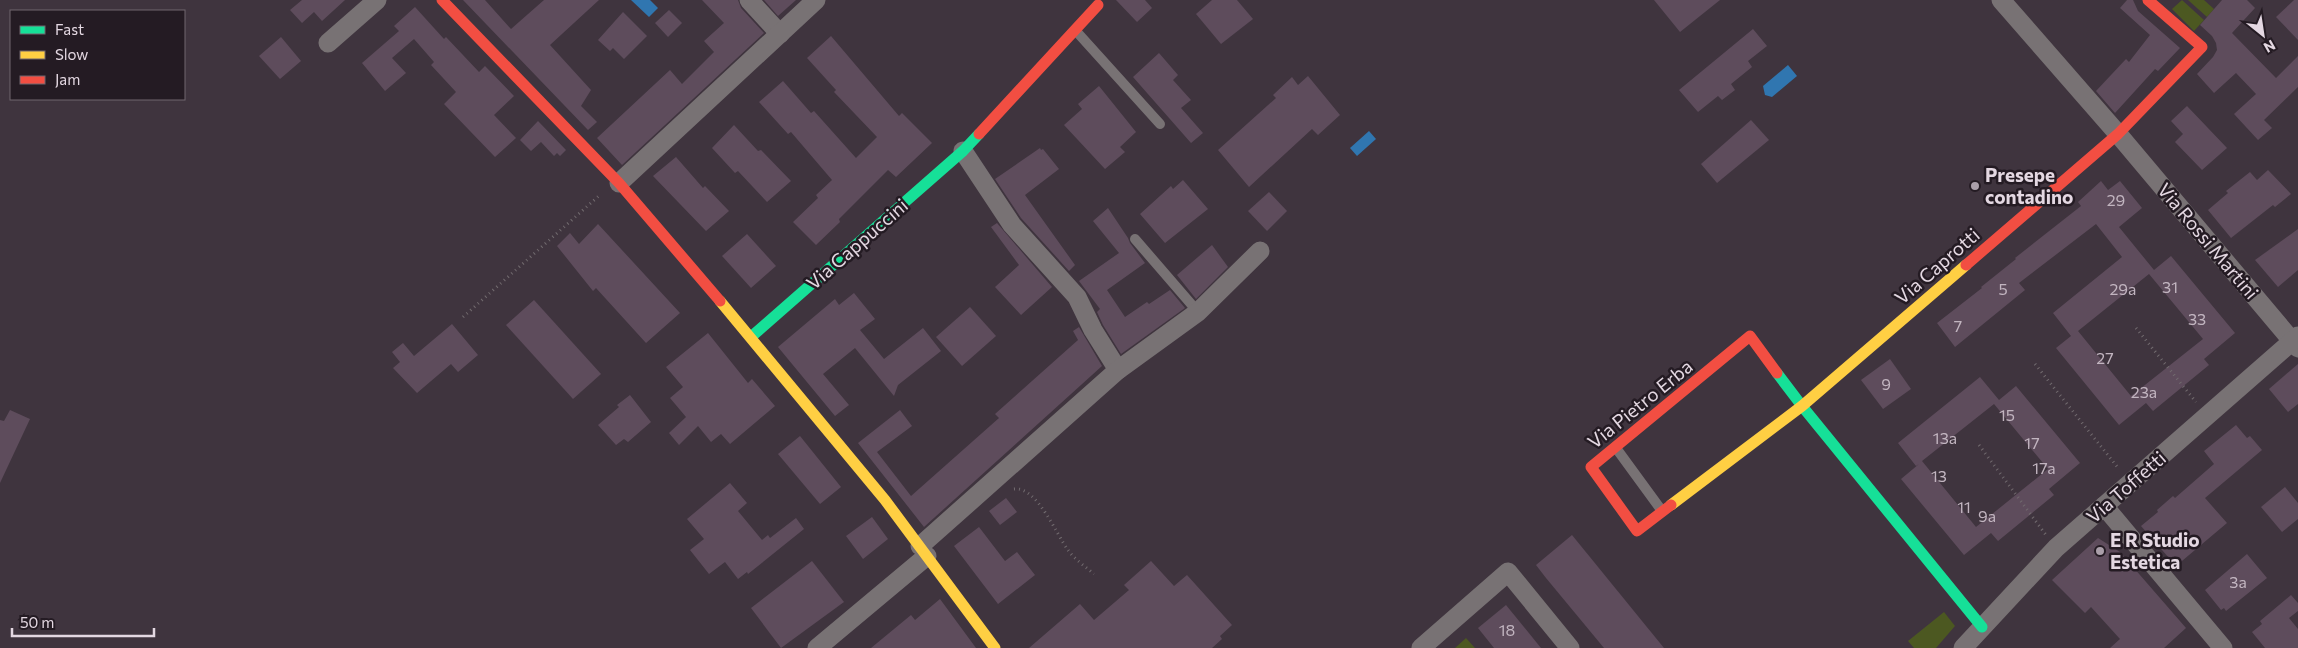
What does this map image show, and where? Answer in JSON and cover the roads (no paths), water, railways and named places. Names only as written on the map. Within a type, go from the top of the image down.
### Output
[{"type":"street","points":[[328,43],[377,0]]},
{"type":"street","points":[[442,0],[618,182],[751,337],[846,452],[924,551],[995,648]]},
{"type":"street","points":[[748,0],[780,34]]},
{"type":"street","points":[[618,182],[816,0]]},
{"type":"street","name":"Via Rossi Martini","points":[[2001,0],[2296,342]]},
{"type":"street","points":[[2118,134],[2202,48],[2148,0]]},
{"type":"street","name":"Via Cappuccini","points":[[751,337],[964,151],[1098,5]]},
{"type":"street","name":"Via Caprotti","points":[[1802,406],[2118,134]]},
{"type":"street","points":[[964,151],[1012,225],[1077,297],[1093,330],[1118,370]]},
{"type":"street","points":[[817,648],[1118,370],[1198,312],[1260,251]]},
{"type":"street","name":"Via Pietro Erba","points":[[1802,406],[1637,531],[1592,467],[1750,336],[1802,406],[1982,627]]},
{"type":"street","name":"Via Toffetti","points":[[1963,648],[2056,548],[2296,342]]},
{"type":"street","points":[[2104,506],[2223,648]]},
{"type":"street","points":[[1421,648],[1508,572],[1570,648]]},
{"type":"lane","points":[[1075,30],[1160,124]]},
{"type":"lane","points":[[1134,239],[1198,312]]},
{"type":"lane","points":[[1616,447],[1662,512]]},
{"type":"water","points":[[631,0],[650,0],[658,8],[649,17]]},
{"type":"water","points":[[1788,65],[1797,76],[1772,97],[1765,95],[1763,86]]},
{"type":"water","points":[[1369,131],[1376,139],[1357,156],[1350,148]]},
{"type":"place","name":"Presepe contadino","points":[[1975,186]]},
{"type":"place","name":"E R Studio Estetica","points":[[2100,551]]}]
